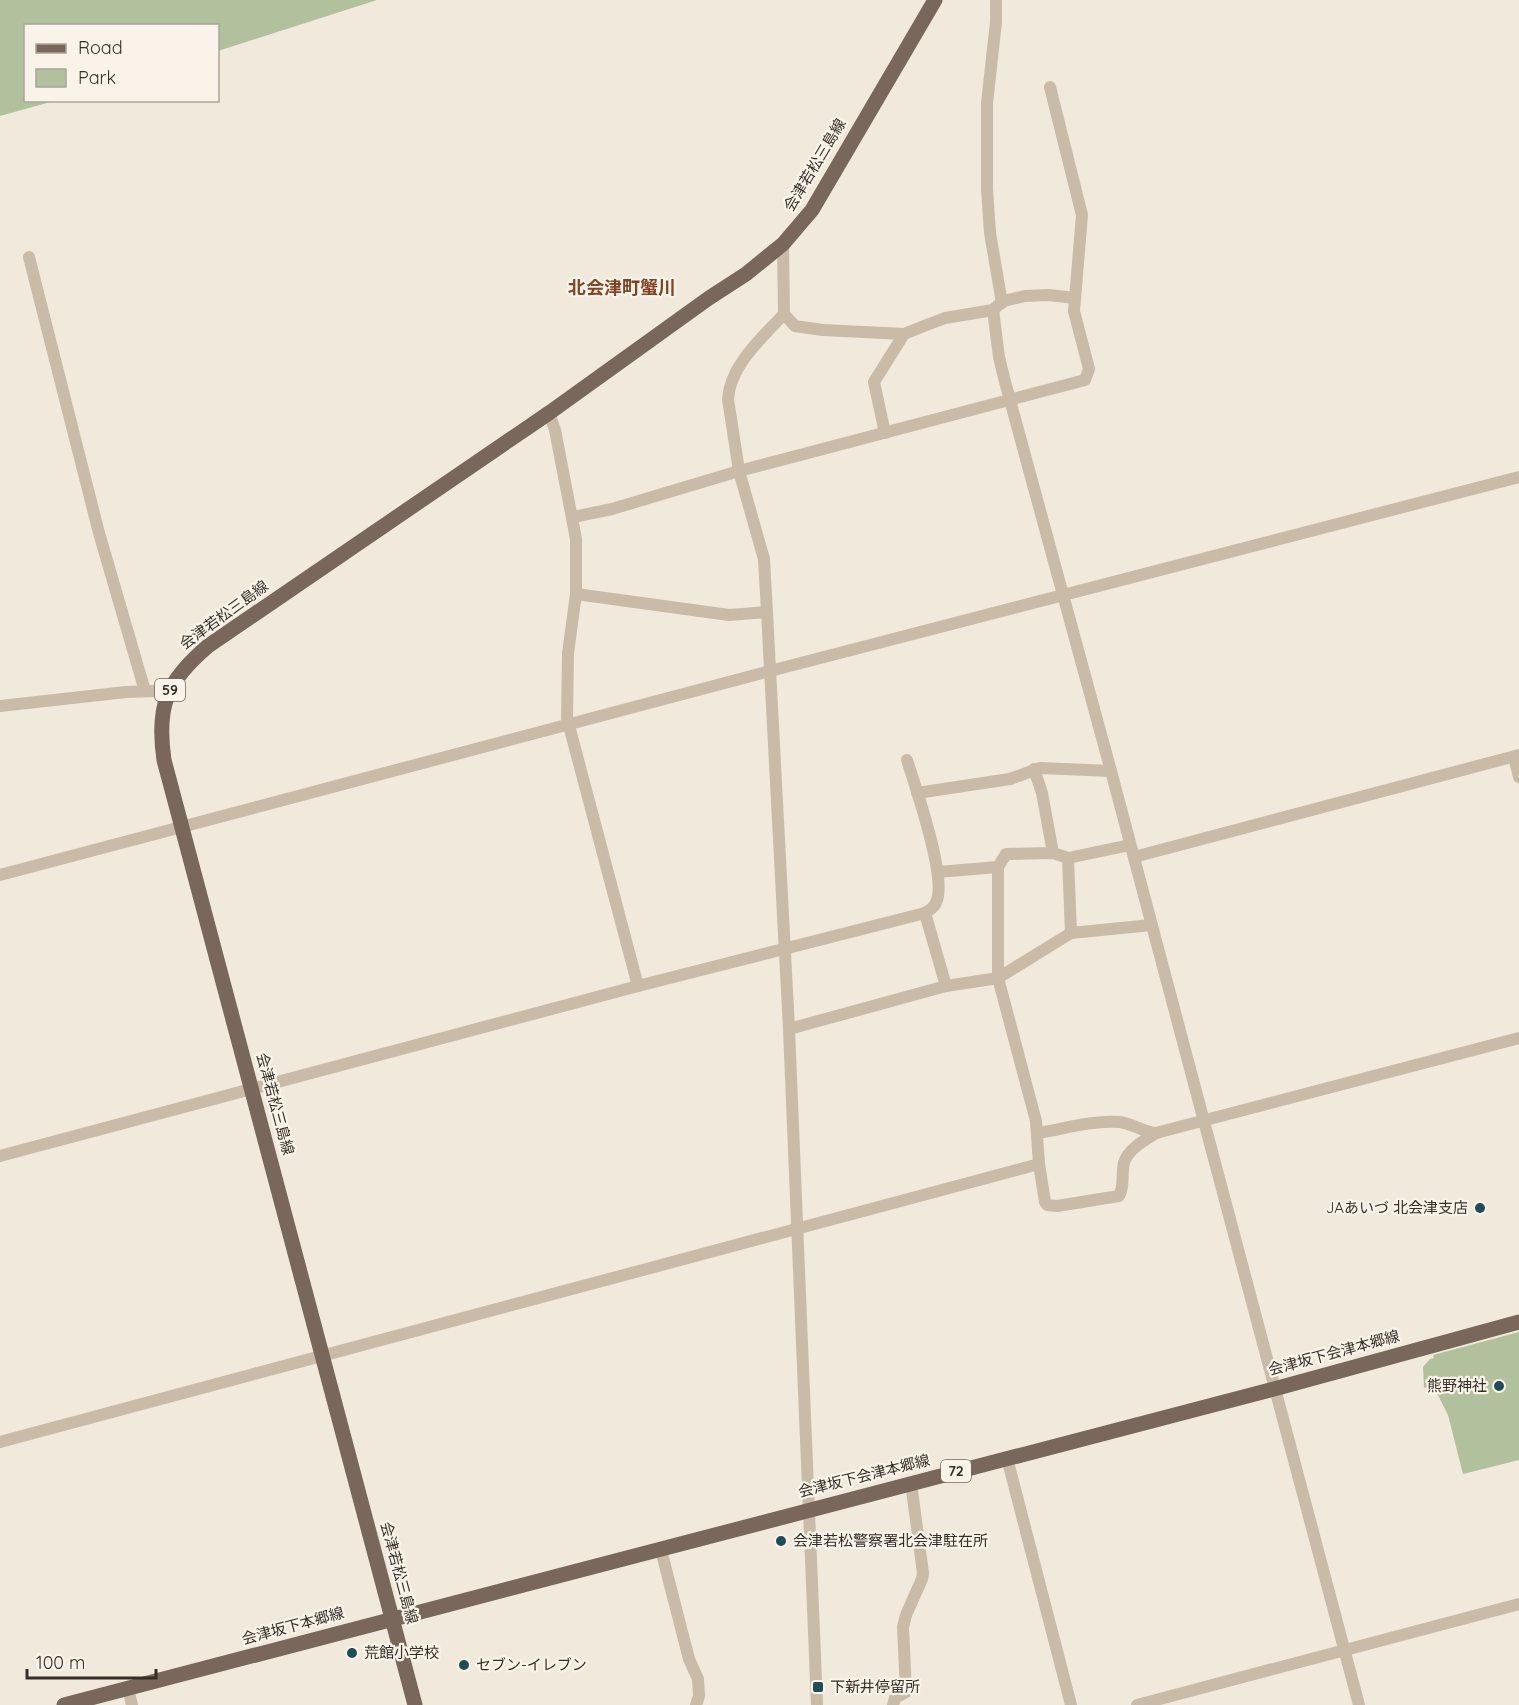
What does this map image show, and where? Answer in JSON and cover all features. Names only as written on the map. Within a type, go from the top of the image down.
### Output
[{"type":"main road","name":"会津若松三島線","points":[[415,1705],[164,760],[161,726],[166,696],[186,665],[208,646],[549,413],[746,274],[783,244],[812,210],[935,0]]},
{"type":"main road","name":"会津坂下会津本郷線","points":[[393,1619],[1274,1389],[1519,1322]]},
{"type":"main road","name":"会津坂下本郷線","points":[[64,1705],[393,1619]]},
{"type":"street","points":[[996,0],[996,22],[987,103],[987,189],[999,357],[1359,1705]]},
{"type":"street","points":[[573,517],[612,509],[740,471],[1085,380],[1089,369],[1074,311],[1082,215],[1050,87]]},
{"type":"street","points":[[783,244],[784,314],[795,326],[823,330],[904,334],[945,318],[1033,296],[1075,298]]},
{"type":"street","points":[[29,257],[99,533],[145,691]]},
{"type":"street","points":[[784,314],[748,355],[733,376],[728,388],[730,423],[740,471],[764,559],[789,1029],[817,1705]]},
{"type":"street","points":[[885,433],[874,382],[904,334]]},
{"type":"street","points":[[549,413],[555,430],[576,539],[576,594],[568,653],[567,718],[638,986]]},
{"type":"street","points":[[0,875],[770,671],[1519,477]]},
{"type":"street","points":[[576,594],[729,615],[767,612]]},
{"type":"street","points":[[0,706],[145,691],[159,692],[166,696]]},
{"type":"street","points":[[1156,1133],[1126,1157],[1123,1164],[1122,1190],[1119,1196],[1057,1206],[1047,1205],[1039,1164],[1038,1133],[998,978],[998,867],[1006,854],[1053,853],[1068,858],[1132,851],[1516,756],[1519,777]]},
{"type":"street","points":[[0,1156],[638,986],[925,914],[933,908],[938,899],[938,872],[907,760]]},
{"type":"street","points":[[917,793],[1010,779],[1034,769],[1053,767],[1111,771]]},
{"type":"street","points":[[1034,769],[1047,816],[1053,853]]},
{"type":"street","points":[[1068,858],[1071,933]]},
{"type":"street","points":[[938,872],[998,867]]},
{"type":"street","points":[[925,914],[945,986]]},
{"type":"street","points":[[789,1029],[945,986],[998,978],[1071,933],[1151,924]]},
{"type":"street","points":[[1038,1133],[1119,1122],[1146,1132],[1156,1133],[1519,1038]]},
{"type":"street","points":[[0,1442],[1039,1164]]},
{"type":"street","points":[[1007,1458],[1071,1705]]},
{"type":"street","points":[[893,1705],[895,1698],[906,1692],[903,1627],[923,1573],[911,1483]]},
{"type":"street","points":[[661,1550],[689,1659],[698,1679],[699,1696],[696,1705]]},
{"type":"street","points":[[1137,1705],[1519,1604]]},
{"type":"street","points":[[128,1688],[132,1705]]},
{"type":"green space","points":[[0,0],[377,0],[219,51],[219,24],[24,24],[24,102],[50,102],[0,116]]},
{"type":"green space","points":[[1519,1332],[1519,1460],[1463,1474],[1448,1415],[1438,1395],[1424,1387],[1423,1367],[1434,1358],[1433,1355]]},
{"type":"place","name":"JAあいづ 北会津支店","points":[[1480,1208]]},
{"type":"place","name":"熊野神社","points":[[1499,1386]]},
{"type":"place","name":"会津若松警察署北会津駐在所","points":[[781,1541]]},
{"type":"place","name":"荒館小学校","points":[[352,1653]]},
{"type":"place","name":"セブン-イレブン","points":[[464,1665]]},
{"type":"place","name":"下新井停留所","points":[[818,1687]]},
{"type":"district","name":"北会津町蟹川","points":[[622,288]]}]
